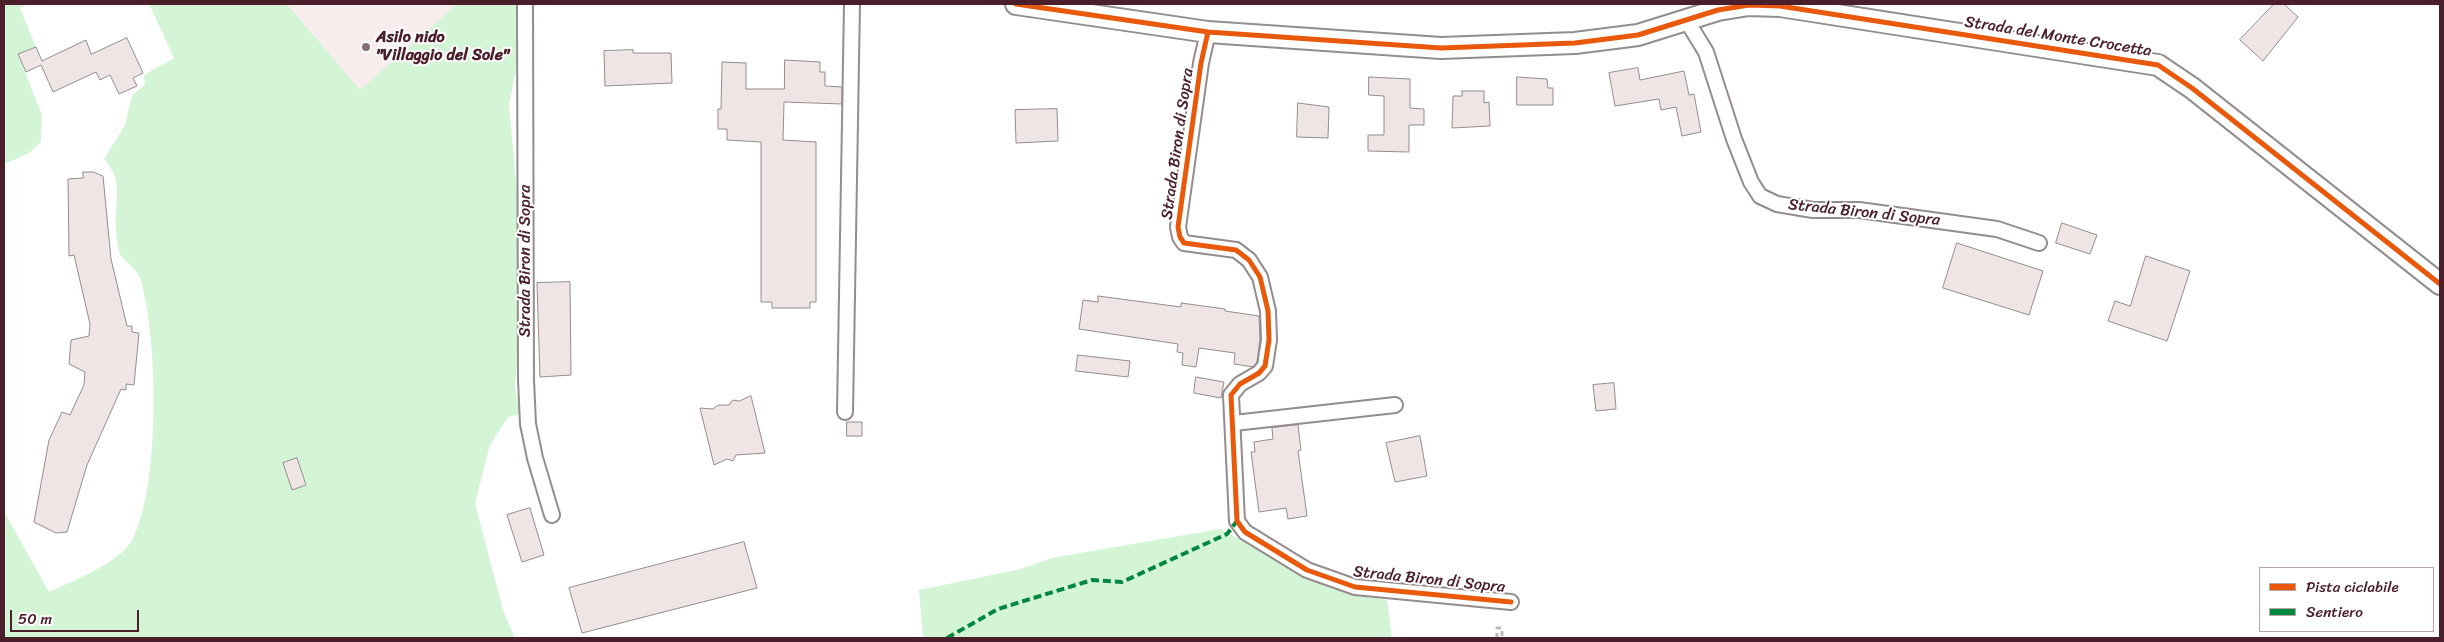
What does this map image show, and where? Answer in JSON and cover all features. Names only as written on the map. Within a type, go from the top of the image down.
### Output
[{"type":"street","name":"Strada Biron di Sopra","points":[[525,4],[528,416],[535,458],[552,515]]},
{"type":"street","points":[[845,412],[852,4]]},
{"type":"street","points":[[1016,4],[1208,32],[1441,48],[1575,43],[1638,35],[1718,10],[1750,4]]},
{"type":"street","name":"Strada del Monte Crocetta","points":[[1750,4],[1780,6],[2158,65],[2192,88],[2440,284]]},
{"type":"street","name":"Strada Biron di Sopra","points":[[1687,21],[1706,52],[1734,139],[1751,182],[1760,196],[1777,204],[1813,210],[1859,210],[1997,229],[2039,243]]},
{"type":"street","name":"Strada Biron di Sopra","points":[[1208,32],[1201,64],[1178,227],[1180,237],[1184,243],[1236,250],[1249,260],[1260,277],[1268,312],[1269,340],[1265,366],[1259,373],[1240,384],[1231,395],[1234,423],[1237,521],[1246,532],[1308,570],[1355,587],[1512,602]]},
{"type":"street","points":[[1234,423],[1394,405]]},
{"type":"path","points":[[1497,638],[1497,628],[1502,628],[1502,638]]},
{"type":"shaded area","name":"Asilo nido \"Villaggio del Sole\"","points":[[287,4],[457,4],[360,91]]},
{"type":"green space","points":[[4,4],[28,4],[20,8],[36,47],[18,54],[42,115],[41,142],[29,153],[4,164]]},
{"type":"green space","points":[[149,4],[287,4],[360,90],[457,4],[521,4],[520,49],[509,104],[520,226],[521,311],[515,387],[520,414],[508,417],[490,445],[475,503],[503,610],[515,638],[4,638],[4,511],[49,592],[107,564],[117,556],[132,540],[141,518],[147,490],[153,424],[154,390],[150,328],[140,278],[120,255],[116,231],[116,184],[110,167],[104,159],[125,125],[132,96],[145,84],[144,75],[174,58]]},
{"type":"green space","points":[[1220,529],[1315,581],[1345,591],[1387,600],[1392,638],[923,638],[919,590],[1021,569],[1051,558]]},
{"type":"building","points":[[2274,4],[2284,4],[2298,17],[2263,61],[2240,40]]},
{"type":"building","points":[[127,38],[143,73],[133,78],[137,86],[119,94],[110,75],[100,80],[96,72],[53,92],[41,65],[26,72],[18,54],[36,47],[42,61],[86,40],[91,54]]},
{"type":"building","points":[[633,50],[633,53],[671,53],[672,83],[605,86],[604,51]]},
{"type":"building","points":[[785,60],[820,62],[820,72],[825,72],[825,86],[842,87],[842,104],[784,102],[783,140],[816,142],[816,302],[810,302],[810,308],[772,308],[772,302],[761,302],[761,142],[727,140],[727,129],[718,129],[718,109],[721,109],[722,62],[746,63],[746,89],[784,89]]},
{"type":"building","points":[[1638,68],[1640,80],[1684,71],[1689,95],[1694,94],[1701,132],[1682,136],[1676,107],[1661,110],[1659,99],[1615,106],[1609,73]]},
{"type":"building","points":[[1369,77],[1410,79],[1410,108],[1424,109],[1424,125],[1409,125],[1409,152],[1368,151],[1368,135],[1384,135],[1384,96],[1369,95]]},
{"type":"building","points":[[1517,77],[1547,79],[1548,88],[1553,88],[1553,105],[1517,105]]},
{"type":"building","points":[[1462,91],[1484,91],[1484,103],[1489,102],[1490,126],[1452,128],[1453,96],[1462,96]]},
{"type":"building","points":[[1298,103],[1329,107],[1328,138],[1297,137]]},
{"type":"building","points":[[1057,109],[1058,141],[1016,143],[1015,110]]},
{"type":"building","points":[[83,172],[93,172],[103,176],[111,259],[127,326],[132,326],[132,332],[139,333],[134,385],[126,384],[126,390],[121,389],[87,465],[67,532],[56,533],[34,522],[49,440],[62,412],[70,415],[84,385],[85,372],[69,364],[71,340],[89,336],[90,324],[74,255],[69,256],[68,179],[83,178]]},
{"type":"building","points":[[2062,223],[2097,235],[2090,254],[2056,243]]},
{"type":"building","points":[[1957,243],[2043,271],[2029,315],[1943,288]]},
{"type":"building","points":[[2146,256],[2190,271],[2167,341],[2108,321],[2115,301],[2130,306]]},
{"type":"building","points":[[570,282],[571,375],[540,377],[537,283]]},
{"type":"building","points":[[1098,296],[1181,307],[1181,303],[1259,316],[1260,339],[1257,362],[1253,367],[1234,364],[1235,353],[1199,348],[1196,367],[1182,365],[1183,353],[1177,352],[1178,344],[1079,329],[1083,300],[1098,302]]},
{"type":"building","points":[[1078,355],[1130,361],[1128,377],[1076,371]]},
{"type":"building","points":[[1196,377],[1224,382],[1221,398],[1194,393]]},
{"type":"building","points":[[1614,383],[1616,409],[1596,411],[1593,385]]},
{"type":"building","points":[[751,396],[765,453],[736,455],[733,461],[727,459],[714,465],[700,408],[713,409],[718,405],[729,405],[733,400],[739,401]]},
{"type":"building","points":[[847,422],[862,422],[862,436],[847,436]]},
{"type":"building","points":[[1298,425],[1301,450],[1298,451],[1307,516],[1288,519],[1286,508],[1259,512],[1251,452],[1255,452],[1254,442],[1273,439],[1272,428]]},
{"type":"building","points":[[1420,436],[1427,476],[1395,482],[1386,443]]},
{"type":"building","points":[[297,458],[306,485],[292,490],[283,463]]},
{"type":"building","points":[[530,508],[544,555],[522,562],[507,515]]},
{"type":"building","points":[[744,542],[757,588],[582,633],[569,588]]},
{"type":"marked path","points":[[947,638],[998,609],[1092,580],[1122,582],[1227,534],[1237,521]]},
{"type":"cycle path","points":[[1016,4],[1208,32],[1441,48],[1575,43],[1638,35],[1718,10],[1749,5],[1780,6],[2158,65],[2192,88],[2440,284]]},
{"type":"cycle path","points":[[1208,32],[1201,63],[1178,227],[1180,237],[1184,243],[1236,250],[1249,260],[1260,277],[1268,311],[1269,340],[1265,366],[1259,373],[1240,384],[1231,395],[1237,521],[1245,532],[1307,570],[1355,587],[1511,602]]},
{"type":"place","name":"Asilo nido \"Villaggio del Sole\"","points":[[366,47]]}]
